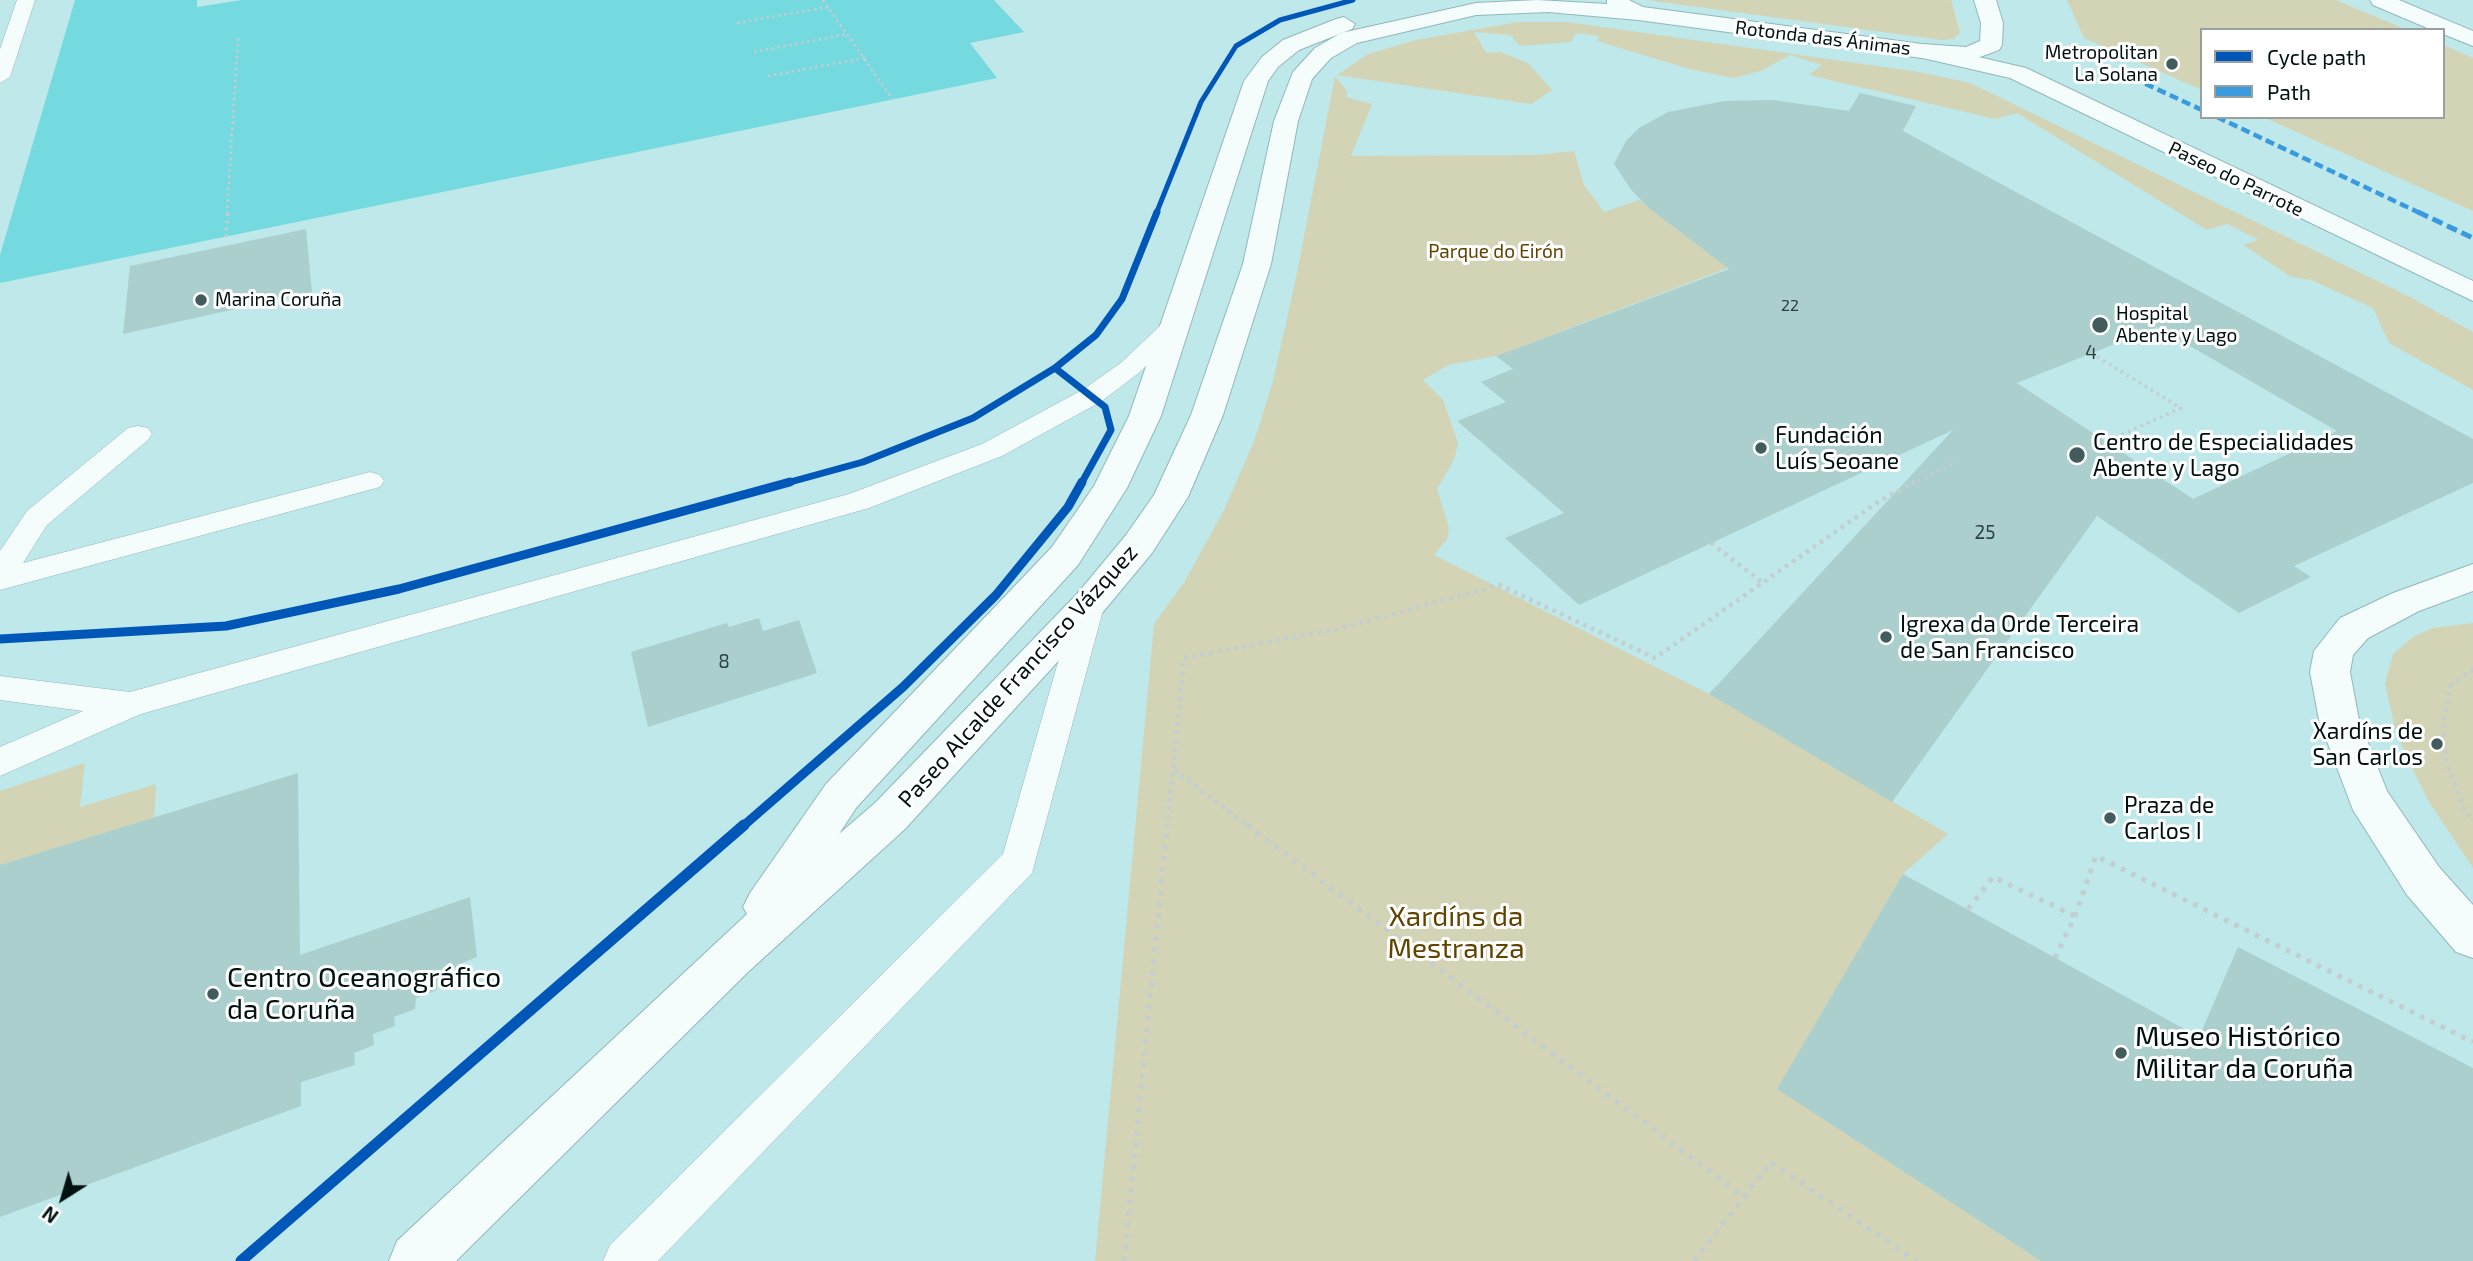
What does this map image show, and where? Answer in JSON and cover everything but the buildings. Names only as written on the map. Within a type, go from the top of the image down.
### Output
[{"type":"main road","name":"Paseo Alcalde Francisco Vázquez","points":[[731,957],[841,796],[1065,556],[1110,488],[1145,416],[1256,80],[1270,62],[1291,45],[1312,35],[1444,0]]},
{"type":"main road","name":"Rotonda das Ánimas","points":[[1611,0],[1638,13],[1922,51],[1969,54],[1991,45],[1992,23]]},
{"type":"main road","points":[[1985,0],[1992,23],[2018,73]]},
{"type":"main road","points":[[2381,0],[2473,39]]},
{"type":"main road","name":"Paseo Alcalde Francisco Vázquez","points":[[417,1261],[731,957],[890,816],[1090,603],[1139,544],[1171,496],[1207,415],[1257,264],[1286,121],[1301,77],[1323,53],[1349,38],[1476,9],[1548,6],[1638,13]]},
{"type":"main road","name":"Paseo do Parrote","points":[[1922,51],[2018,73],[2467,290]]},
{"type":"main road","points":[[2469,580],[2378,614],[2354,628],[2333,651],[2330,672],[2343,736],[2368,798],[2423,881],[2473,938]]},
{"type":"lane","points":[[0,77],[26,0]]},
{"type":"lane","points":[[0,762],[131,704],[859,501],[992,450],[1082,401],[1131,367],[1173,327]]},
{"type":"lane","points":[[0,576],[37,518],[138,434]]},
{"type":"lane","points":[[0,576],[370,481]]},
{"type":"lane","points":[[626,1261],[1019,862],[1090,603]]},
{"type":"lane","points":[[0,688],[131,704]]},
{"type":"path","points":[[823,0],[893,100]]},
{"type":"path","points":[[737,23],[828,7]]},
{"type":"path","points":[[754,52],[847,34]]},
{"type":"path","points":[[226,237],[238,38]]},
{"type":"path","points":[[768,76],[864,58]]},
{"type":"path","points":[[2077,455],[2182,408],[2091,353]]},
{"type":"path","points":[[1124,1261],[1184,658],[1342,628],[1499,585],[1655,658],[1881,500],[1956,461]]},
{"type":"path","points":[[1712,543],[1764,584]]},
{"type":"path","points":[[2473,670],[2450,685],[2443,727],[2446,761],[2464,809],[2473,821]]},
{"type":"path","points":[[1174,770],[1744,1197]]},
{"type":"path","points":[[2464,809],[2473,812]]},
{"type":"path","points":[[2055,958],[2096,856],[2473,1042]]},
{"type":"path","points":[[1968,909],[1993,877],[2074,916]]},
{"type":"path","points":[[1694,1261],[1771,1162],[1916,1261]]},
{"type":"green space","points":[[1646,0],[1951,0],[1960,32],[1954,39],[1942,40]]},
{"type":"green space","name":"Metropolitan La Solana","points":[[2067,0],[2336,0],[2402,28],[2200,28],[2200,89],[2084,38]]},
{"type":"green space","points":[[1518,22],[1567,22],[1919,72],[1970,83],[2410,297],[2473,332],[2473,390],[2389,343],[2373,308],[2311,280],[2291,277],[2243,245],[2259,240],[2227,224],[2207,230],[2017,113],[1995,119],[1809,75],[1822,65],[1790,55],[1761,71],[1733,78],[1689,69],[1597,41],[1599,36],[1576,33],[1571,42],[1520,46],[1510,35],[1474,32],[1486,53],[1500,52],[1528,63],[1552,90],[1531,104],[1337,75],[1368,54],[1416,40]]},
{"type":"green space","points":[[2445,46],[2473,58],[2473,211],[2267,119],[2445,119]]},
{"type":"green space","name":"Xardíns da Mestranza","points":[[1335,76],[1348,92],[1346,97],[1372,104],[1351,156],[1537,155],[1574,151],[1584,185],[1604,212],[1639,200],[1733,266],[1496,356],[1448,365],[1423,380],[1443,400],[1458,443],[1454,460],[1437,489],[1449,528],[1447,539],[1434,555],[1709,694],[1948,834],[1903,874],[1778,1089],[2041,1261],[1095,1261],[1154,624],[1185,581],[1224,510],[1255,439],[1273,381],[1297,273]]},
{"type":"green space","name":"Xardíns de San Carlos","points":[[2473,623],[2473,868],[2429,802],[2408,760],[2395,728],[2385,684],[2393,654],[2413,637],[2433,628]]},
{"type":"green space","points":[[85,763],[80,807],[156,784],[154,818],[0,865],[0,791]]},
{"type":"water","points":[[75,0],[197,0],[197,7],[242,0],[994,0],[1024,32],[970,43],[997,78],[0,283],[0,255]]},
{"type":"marked path","points":[[2133,78],[2200,109]]},
{"type":"marked path","points":[[2221,119],[2473,238]]},
{"type":"cycle path","points":[[0,639],[226,626],[399,589],[863,462],[973,418],[1055,368],[1096,335],[1122,299],[1201,102],[1236,46],[1280,20],[1353,0]]},
{"type":"cycle path","points":[[241,1261],[903,687],[996,595],[1068,507],[1111,430],[1105,407],[1055,368]]},
{"type":"place","name":"Metropolitan La Solana","points":[[2172,64]]},
{"type":"place","name":"Marina Coruña","points":[[201,300]]},
{"type":"place","name":"Hospital Abente y Lago","points":[[2100,325]]},
{"type":"place","name":"Fundación Luís Seoane","points":[[1761,448]]},
{"type":"place","name":"Centro de Especialidades Abente y Lago","points":[[2077,455]]},
{"type":"place","name":"Igrexa da Orde Terceira de San Francisco","points":[[1886,637]]},
{"type":"place","name":"Xardíns de San Carlos","points":[[2437,744]]},
{"type":"place","name":"Praza de Carlos I","points":[[2110,818]]},
{"type":"place","name":"Centro Oceanográfico da Coruña","points":[[213,994]]},
{"type":"place","name":"Museo Histórico Militar da Coruña","points":[[2121,1053]]},
{"type":"park label","name":"Parque do Eirón","points":[[1496,252]]}]
